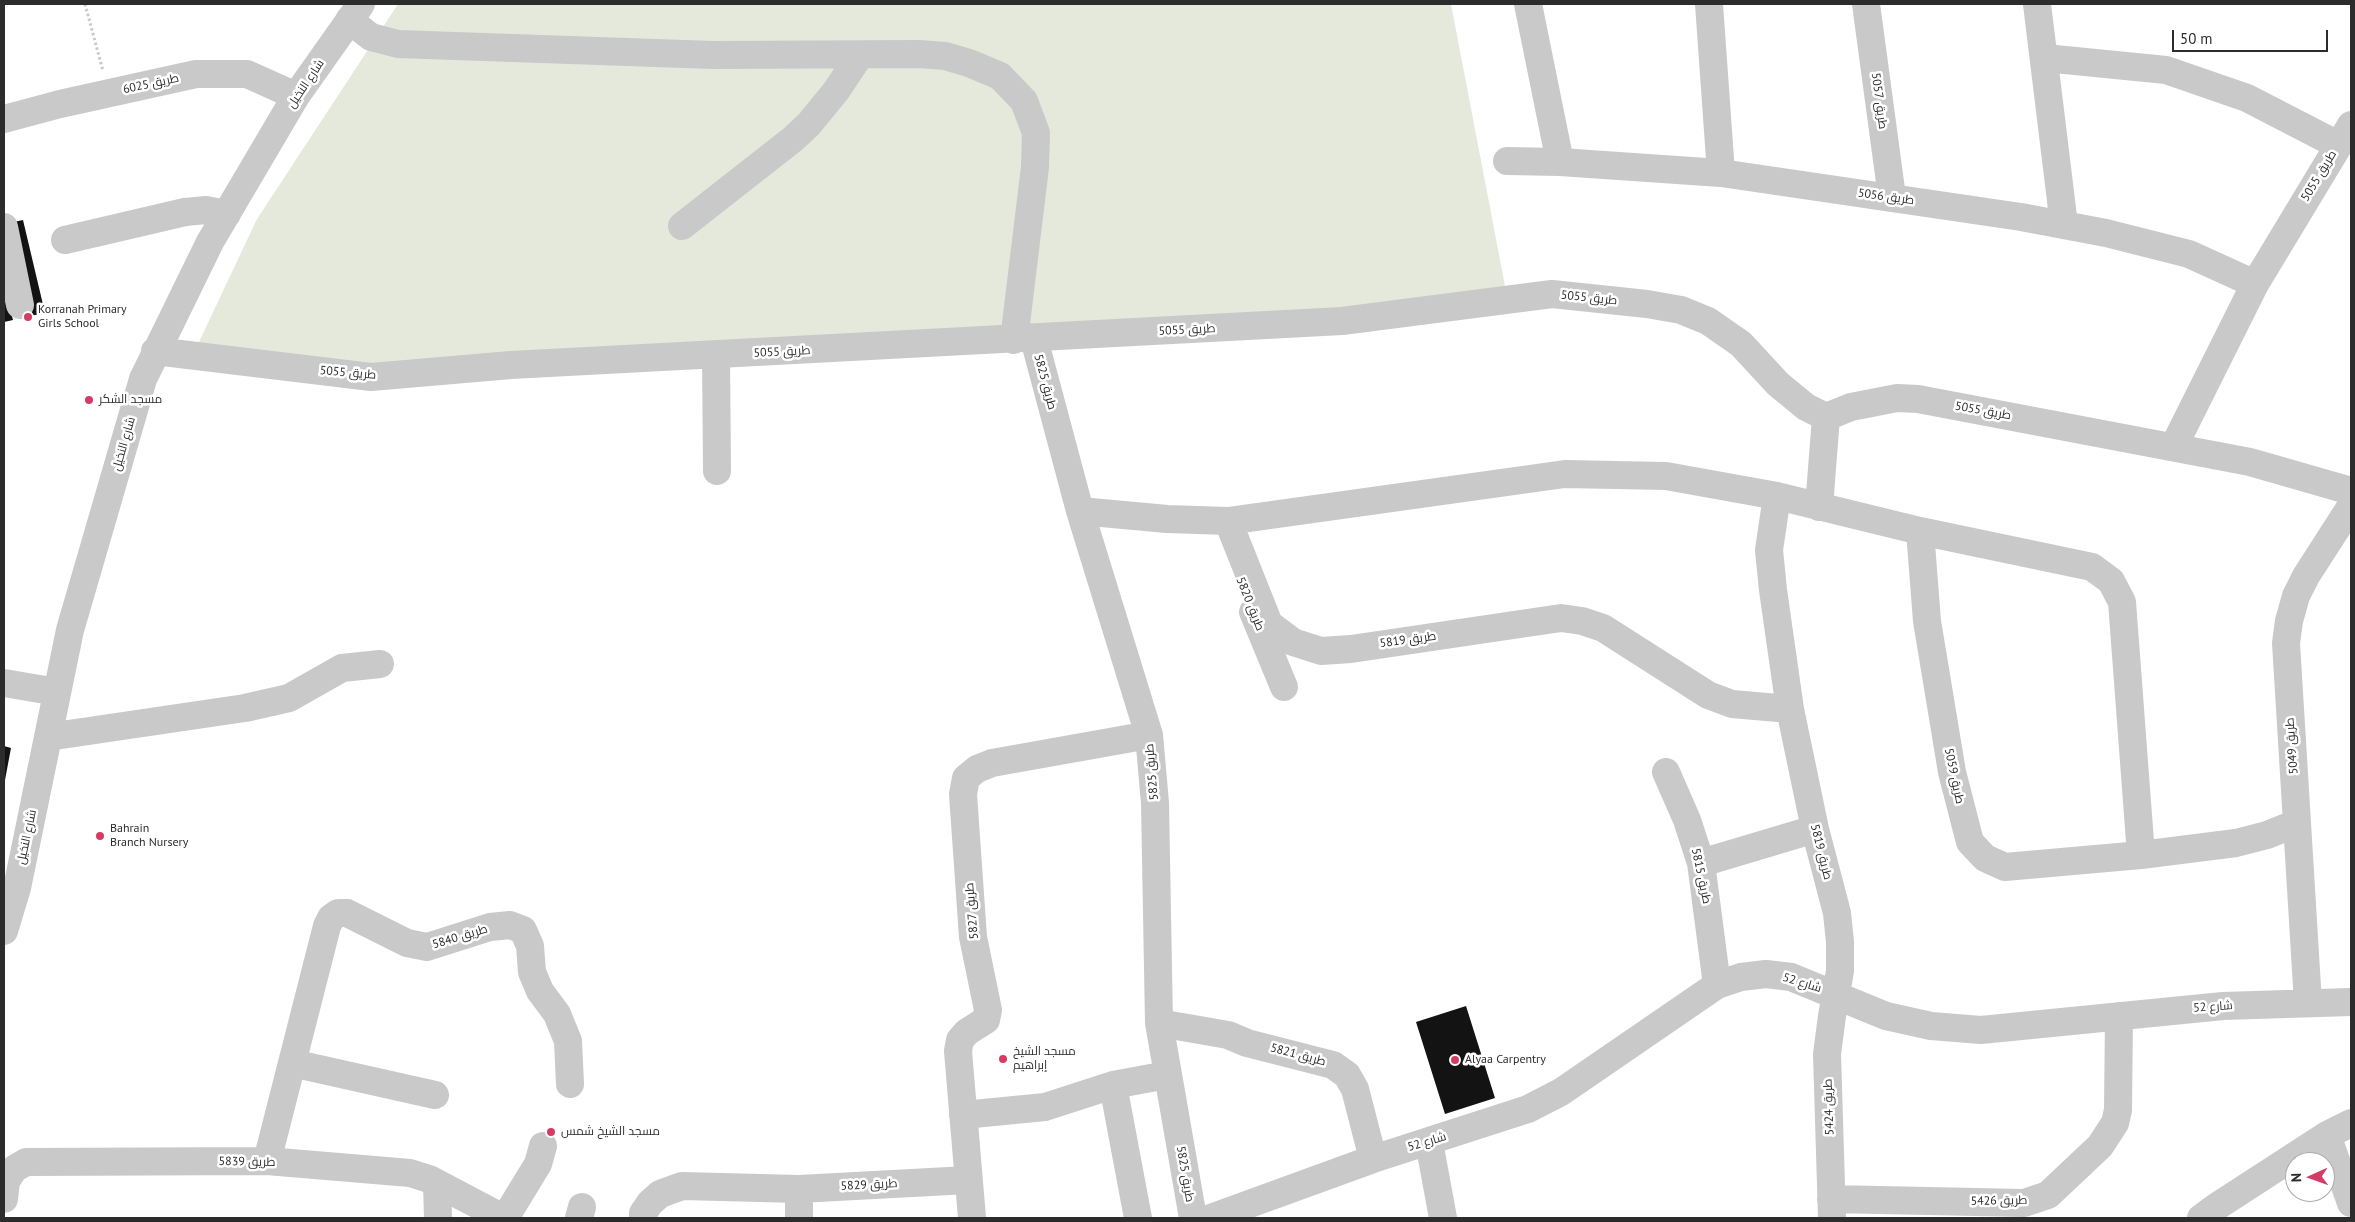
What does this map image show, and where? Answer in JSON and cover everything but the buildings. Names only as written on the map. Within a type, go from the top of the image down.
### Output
[{"type":"street","points":[[1528,4],[1560,162]]},
{"type":"street","points":[[1709,4],[1721,173]]},
{"type":"street","name":"طريق 5057","points":[[1866,4],[1892,197]]},
{"type":"street","points":[[2038,4],[2064,225]]},
{"type":"street","points":[[355,12],[372,37],[398,44],[713,55],[919,54],[945,56],[961,60],[1000,76],[1024,101],[1036,133],[1024,339]]},
{"type":"street","name":"شارع النخيل","points":[[4,931],[16,888],[73,621],[142,379],[210,242],[296,96],[355,12]]},
{"type":"street","points":[[682,226],[793,139],[836,91],[860,55]]},
{"type":"street","name":"طريق 5055","points":[[2045,58],[2166,70],[2344,135],[2255,284],[2174,446]]},
{"type":"street","name":"طريق 6025","points":[[4,119],[196,74],[247,74],[296,96]]},
{"type":"street","name":"طريق 5056","points":[[1508,161],[1560,162],[1721,173],[1892,197],[2064,225],[2106,233],[2189,254],[2255,284]]},
{"type":"street","points":[[65,240],[184,212],[206,210],[227,214]]},
{"type":"street","points":[[4,226],[20,305]]},
{"type":"street","name":"طريق 5055","points":[[155,351],[371,377],[510,365],[1342,321],[1552,294],[1681,310],[1708,321],[1741,344],[1778,384],[1806,407],[1826,417],[1850,407],[1897,398],[1918,399],[2174,446],[2270,466],[2351,491]]},
{"type":"street","name":"طريق 5825","points":[[1024,339],[1080,511],[1149,735],[1155,803],[1159,1022],[1193,1218]]},
{"type":"street","points":[[716,355],[717,471]]},
{"type":"street","points":[[1819,507],[1826,417]]},
{"type":"street","points":[[1080,511],[1168,519],[1222,521],[1565,474],[1666,476],[1777,496],[1920,531],[2092,567],[2111,581],[2122,602],[2141,855]]},
{"type":"street","name":"طريق 5819","points":[[1777,496],[1768,550],[1790,708],[1815,829],[1837,913],[1840,971],[1836,996]]},
{"type":"street","name":"طريق 5049","points":[[2308,1003],[2286,643],[2289,621],[2296,596],[2306,576],[2351,506]]},
{"type":"street","name":"طريق 5819","points":[[1222,521],[1269,624],[1293,642],[1322,651],[1560,618],[1582,621],[1604,628],[1708,696],[1732,704],[1790,708]]},
{"type":"street","name":"طريق 5820","points":[[1222,521],[1284,688]]},
{"type":"street","name":"طريق 5059","points":[[1920,531],[1932,663],[1952,772],[1970,842],[1985,858],[2005,867],[2141,855],[2236,843],[2267,835],[2297,823]]},
{"type":"street","points":[[48,737],[245,708],[289,698],[342,668],[380,664]]},
{"type":"street","points":[[4,683],[58,692]]},
{"type":"street","name":"طريق 5827","points":[[972,1218],[958,1052],[960,1040],[967,1032],[986,1020],[988,1010],[974,937],[962,794],[966,778],[977,769],[992,763],[1149,735]]},
{"type":"street","name":"طريق 5815","points":[[1666,772],[1687,820],[1701,863],[1717,985]]},
{"type":"street","points":[[1701,863],[1815,829]]},
{"type":"street","name":"طريق 5840","points":[[267,1161],[327,926],[330,918],[338,913],[347,913],[407,944],[427,948],[490,927],[510,925],[523,930],[530,946],[532,972],[540,991],[563,1026],[568,1041],[570,1084]]},
{"type":"street","name":"شارع 52","points":[[1212,1218],[1373,1159],[1528,1109],[1561,1092],[1717,985],[1741,977],[1766,974],[1791,977],[1886,1016],[1931,1026],[1981,1030],[2223,1006],[2351,1002]]},
{"type":"street","name":"طريق 5424","points":[[1832,1208],[1827,1054],[1830,1022],[1836,996]]},
{"type":"street","name":"طريق 5426","points":[[1832,1208],[2024,1203],[2048,1195],[2100,1146],[2115,1123],[2118,1110],[2119,1016]]},
{"type":"street","name":"طريق 5821","points":[[1159,1022],[1228,1035],[1248,1043],[1333,1065],[1347,1075],[1355,1089],[1373,1159]]},
{"type":"street","points":[[292,1063],[436,1095]]},
{"type":"street","points":[[963,1115],[1045,1106],[1113,1085],[1168,1075]]},
{"type":"street","points":[[1113,1085],[1138,1218]]},
{"type":"street","points":[[2201,1218],[2326,1135],[2351,1123]]},
{"type":"street","points":[[2326,1135],[2351,1203]]},
{"type":"street","points":[[1429,1142],[1443,1218]]},
{"type":"street","points":[[504,1218],[538,1164],[543,1146]]},
{"type":"street","name":"طريق 5839","points":[[4,1199],[6,1181],[14,1169],[26,1162],[267,1161],[410,1173],[437,1183],[504,1218]]},
{"type":"street","name":"طريق 5829","points":[[643,1218],[643,1213],[650,1202],[660,1194],[682,1186],[798,1189],[968,1180]]},
{"type":"street","points":[[437,1183],[438,1218]]},
{"type":"street","points":[[798,1189],[799,1218]]},
{"type":"path","points":[[85,4],[109,93]]},
{"type":"shaded area","points":[[398,4],[1451,4],[1505,286],[1386,307],[362,371],[198,344],[257,219]]},
{"type":"place","name":"Korranah Primary Girls School","points":[[28,317]]},
{"type":"place","name":"مسجد الشكر","points":[[89,400]]},
{"type":"place","name":"Bahrain Branch Nursery","points":[[100,836]]},
{"type":"place","name":"مسجد الشيخ إبراهيم","points":[[1003,1059]]},
{"type":"place","name":"Alyaa Carpentry","points":[[1455,1060]]},
{"type":"place","name":"مسجد الشيخ شمس","points":[[551,1132]]}]
